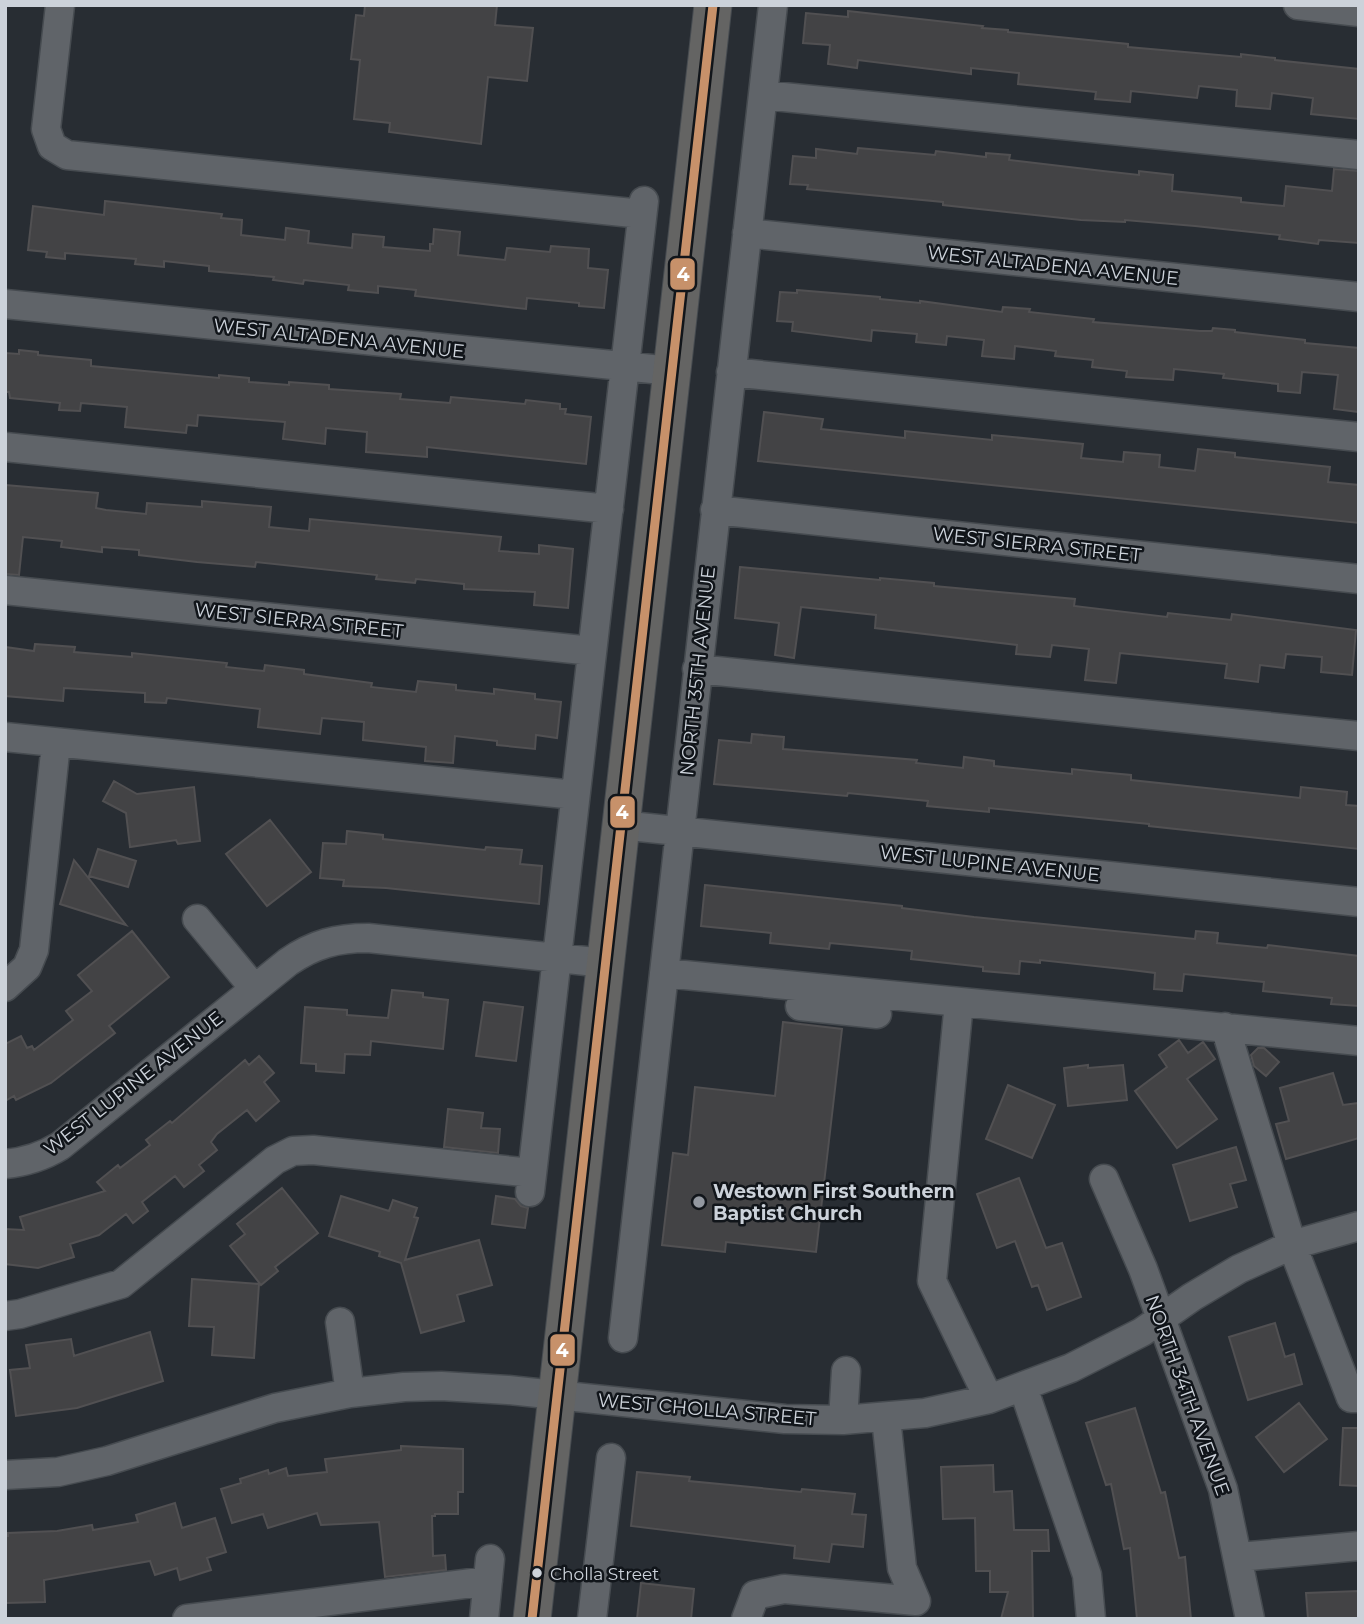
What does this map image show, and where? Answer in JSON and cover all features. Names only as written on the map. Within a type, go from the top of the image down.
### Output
[{"type":"main road","points":[[532,1619],[713,5]]},
{"type":"street","points":[[5,1317],[121,1284],[275,1160],[293,1151],[313,1150],[531,1182],[559,957],[575,795],[643,208],[66,155],[52,146],[46,129],[60,5]]},
{"type":"street","name":"NORTH 35TH AVENUE","points":[[623,1338],[773,5]]},
{"type":"street","points":[[1298,5],[1359,12]]},
{"type":"street","points":[[763,95],[1359,155]]},
{"type":"street","name":"WEST ALTADENA AVENUE","points":[[747,233],[1359,297]]},
{"type":"street","name":"WEST ALTADENA AVENUE","points":[[5,304],[672,372]]},
{"type":"street","points":[[731,372],[1359,437]]},
{"type":"street","points":[[5,447],[609,509]]},
{"type":"street","name":"WEST SIERRA STREET","points":[[715,510],[1359,579]]},
{"type":"street","name":"WEST SIERRA STREET","points":[[5,590],[592,651]]},
{"type":"street","points":[[697,669],[1359,736]]},
{"type":"street","points":[[5,737],[575,795]]},
{"type":"street","points":[[5,986],[27,967],[34,950],[56,743]]},
{"type":"street","name":"WEST LUPINE AVENUE","points":[[620,825],[1359,902]]},
{"type":"street","points":[[197,919],[254,988]]},
{"type":"street","name":"WEST LUPINE AVENUE","points":[[5,1164],[26,1162],[44,1156],[60,1146],[254,988],[304,951],[324,942],[368,938],[605,962]]},
{"type":"street","points":[[663,982],[959,1002],[1359,1041]]},
{"type":"street","points":[[663,982],[877,1014]]},
{"type":"street","points":[[959,1002],[932,1280],[989,1399]]},
{"type":"street","points":[[1226,1027],[1292,1245],[1351,1398],[1359,1398]]},
{"type":"street","name":"NORTH 34TH AVENUE","points":[[1104,1179],[1143,1269],[1223,1489],[1250,1619]]},
{"type":"street","name":"WEST CHOLLA STREET","points":[[5,1475],[58,1472],[107,1461],[275,1408],[350,1393],[404,1387],[442,1386],[557,1395],[785,1419],[843,1420],[925,1413],[989,1399],[1071,1368],[1142,1332],[1192,1297],[1239,1269],[1292,1245],[1359,1226]]},
{"type":"street","points":[[340,1322],[350,1393]]},
{"type":"street","points":[[843,1420],[846,1371]]},
{"type":"street","points":[[1023,1387],[1087,1575],[1091,1619]]},
{"type":"street","points":[[746,1619],[755,1595],[784,1589],[916,1601],[902,1568],[886,1418]]},
{"type":"street","points":[[592,1619],[611,1458]]},
{"type":"street","points":[[1238,1557],[1359,1546]]},
{"type":"street","points":[[187,1619],[489,1570],[484,1619]]},
{"type":"building","points":[[365,5],[497,5],[495,25],[533,28],[527,81],[488,77],[481,144],[389,132],[390,123],[354,119],[360,60],[351,59],[356,15],[364,16]]},
{"type":"building","points":[[848,11],[983,26],[982,28],[1008,32],[1128,44],[1128,47],[1241,57],[1241,54],[1359,69],[1359,119],[1311,114],[1313,98],[1272,93],[1270,109],[1236,106],[1237,90],[1199,86],[1197,98],[1131,91],[1130,102],[1095,99],[1096,92],[1018,84],[1019,73],[971,68],[971,74],[858,60],[857,68],[828,64],[830,45],[803,43],[806,13],[848,17]]},
{"type":"building","points":[[858,148],[935,155],[936,151],[986,157],[986,153],[1010,155],[1009,160],[1139,175],[1139,171],[1173,175],[1172,191],[1241,198],[1241,202],[1284,206],[1286,186],[1332,191],[1334,169],[1359,171],[1359,243],[1319,240],[1318,244],[1279,239],[1280,235],[1195,226],[1125,220],[1081,220],[943,205],[943,202],[807,189],[808,185],[790,184],[793,156],[816,158],[816,149],[857,154]]},
{"type":"building","points":[[105,201],[222,214],[221,218],[242,220],[241,235],[285,240],[286,228],[309,231],[308,243],[352,248],[353,234],[384,237],[383,247],[430,251],[434,229],[460,232],[458,255],[505,260],[507,248],[550,252],[551,246],[589,249],[588,268],[608,270],[604,308],[527,298],[526,309],[415,296],[416,290],[378,286],[378,293],[348,290],[349,285],[273,280],[274,277],[209,271],[209,266],[164,261],[164,267],[135,264],[136,259],[65,253],[65,259],[46,257],[47,252],[28,250],[33,206],[104,215]]},
{"type":"building","points":[[797,290],[920,301],[1002,312],[1003,307],[1030,309],[1029,312],[1094,319],[1093,322],[1200,331],[1212,331],[1213,328],[1235,330],[1305,340],[1305,343],[1359,348],[1359,412],[1334,409],[1338,375],[1302,372],[1300,393],[1278,391],[1278,384],[1223,378],[1224,374],[1174,369],[1173,380],[1126,377],[1127,371],[1092,367],[1093,360],[1055,356],[1056,351],[1015,346],[1014,359],[982,356],[984,340],[947,336],[946,345],[916,342],[917,334],[872,330],[871,341],[792,331],[793,322],[777,321],[780,292],[797,293]]},
{"type":"building","points":[[19,350],[38,352],[38,355],[91,360],[91,366],[219,378],[219,375],[249,378],[249,382],[329,385],[329,389],[401,394],[400,399],[450,403],[451,397],[525,404],[526,400],[560,404],[560,409],[566,409],[565,414],[591,417],[586,464],[427,447],[427,457],[366,452],[367,432],[326,428],[325,444],[283,439],[285,422],[198,415],[197,426],[187,425],[186,433],[125,427],[127,407],[81,403],[80,411],[59,410],[60,403],[10,398],[9,392],[5,392],[5,353],[19,354]]},
{"type":"building","points":[[764,412],[823,419],[821,429],[905,438],[905,431],[992,440],[992,435],[1083,444],[1081,458],[1123,462],[1124,452],[1160,455],[1159,467],[1195,471],[1198,449],[1235,453],[1235,457],[1330,467],[1328,482],[1359,485],[1359,523],[758,461]]},
{"type":"building","points":[[5,485],[98,493],[96,508],[106,510],[146,514],[147,503],[202,507],[202,501],[271,507],[269,527],[309,531],[310,519],[501,537],[499,551],[539,554],[539,545],[573,549],[568,608],[534,605],[535,592],[464,589],[464,584],[416,579],[415,583],[376,579],[377,575],[256,562],[255,567],[197,562],[139,555],[139,550],[102,547],[102,552],[61,547],[62,541],[23,537],[19,575],[5,574]]},
{"type":"building","points":[[740,567],[934,583],[934,586],[1075,599],[1074,606],[1167,617],[1168,613],[1231,620],[1232,614],[1356,630],[1352,675],[1321,672],[1322,657],[1286,654],[1284,668],[1260,665],[1258,682],[1225,678],[1227,664],[1120,653],[1116,683],[1085,680],[1089,649],[1052,645],[1050,657],[1016,654],[1017,645],[875,628],[876,615],[801,607],[794,658],[775,655],[779,623],[735,618]]},
{"type":"building","points":[[35,644],[75,647],[74,652],[132,657],[132,653],[227,663],[226,667],[264,671],[265,665],[304,670],[304,674],[372,683],[371,687],[416,692],[418,681],[456,685],[456,690],[494,694],[494,689],[535,694],[535,699],[561,702],[557,738],[536,735],[535,749],[497,745],[497,741],[455,736],[453,763],[425,761],[426,747],[363,740],[364,722],[322,718],[320,734],[258,727],[260,709],[167,698],[166,703],[145,702],[145,693],[64,688],[63,701],[5,696],[5,647],[34,651]]},
{"type":"building","points":[[752,734],[784,737],[783,749],[917,760],[916,763],[963,768],[964,757],[994,761],[994,766],[1072,774],[1072,769],[1131,775],[1131,780],[1300,798],[1301,787],[1347,792],[1346,805],[1359,806],[1359,849],[989,808],[989,812],[927,806],[928,801],[714,784],[719,740],[751,743]]},
{"type":"building","points":[[114,781],[137,794],[194,787],[200,841],[178,844],[176,840],[130,847],[126,813],[103,801]]},
{"type":"building","points":[[270,820],[311,872],[267,906],[226,854]]},
{"type":"building","points":[[347,831],[383,835],[383,839],[485,850],[486,847],[522,850],[520,864],[542,866],[539,904],[343,886],[344,880],[320,878],[323,843],[346,844]]},
{"type":"building","points":[[98,849],[136,861],[128,887],[89,876]]},
{"type":"building","points":[[74,860],[126,925],[60,904]]},
{"type":"building","points":[[705,885],[902,906],[974,917],[1195,939],[1196,931],[1218,933],[1217,943],[1267,948],[1268,945],[1359,956],[1359,1006],[1331,1004],[1332,998],[1263,991],[1264,982],[1184,974],[1182,991],[1154,989],[1155,973],[1123,969],[1040,960],[1040,963],[1020,961],[1019,974],[911,959],[912,951],[830,943],[829,949],[770,943],[771,933],[701,926]]},
{"type":"building","points":[[132,931],[169,977],[109,1026],[115,1033],[51,1083],[16,1100],[14,1096],[5,1101],[5,1044],[21,1036],[27,1048],[32,1046],[34,1050],[73,1020],[66,1011],[92,991],[78,975]]},
{"type":"building","points":[[392,990],[423,993],[423,997],[448,1000],[443,1049],[371,1041],[370,1055],[345,1054],[344,1073],[316,1071],[316,1064],[301,1063],[305,1007],[347,1010],[347,1015],[388,1018]]},
{"type":"building","points":[[484,1002],[523,1007],[516,1061],[476,1056]]},
{"type":"building","points":[[783,1022],[842,1029],[816,1252],[726,1242],[725,1252],[662,1245],[673,1153],[688,1155],[695,1087],[775,1096]]},
{"type":"building","points":[[1179,1040],[1188,1053],[1203,1042],[1215,1059],[1187,1079],[1217,1119],[1177,1148],[1135,1091],[1167,1067],[1159,1055]]},
{"type":"building","points":[[1258,1048],[1264,1048],[1279,1062],[1266,1076],[1254,1066],[1251,1055]]},
{"type":"building","points":[[259,1056],[274,1073],[264,1082],[279,1101],[256,1121],[247,1110],[217,1134],[211,1142],[217,1150],[199,1165],[204,1171],[184,1187],[175,1176],[142,1202],[148,1211],[133,1223],[126,1214],[99,1235],[70,1244],[74,1257],[38,1268],[5,1264],[5,1229],[24,1230],[20,1217],[105,1191],[97,1182],[150,1145],[146,1140],[170,1121],[172,1123],[245,1060],[249,1065]]},
{"type":"building","points":[[1088,1065],[1088,1068],[1123,1065],[1127,1100],[1068,1106],[1064,1068]]},
{"type":"building","points":[[1333,1073],[1343,1105],[1359,1103],[1359,1138],[1286,1159],[1276,1124],[1289,1121],[1280,1088]]},
{"type":"building","points":[[1008,1085],[1055,1105],[1032,1158],[986,1139]]},
{"type":"building","points":[[448,1109],[483,1113],[481,1128],[500,1129],[498,1153],[444,1147]]},
{"type":"building","points":[[1236,1147],[1246,1180],[1230,1184],[1237,1207],[1190,1221],[1173,1165]]},
{"type":"building","points":[[1019,1178],[1046,1248],[1062,1243],[1081,1297],[1047,1310],[1038,1285],[1032,1287],[1015,1241],[997,1248],[977,1194]]},
{"type":"building","points":[[282,1188],[318,1233],[275,1267],[278,1271],[261,1285],[230,1246],[245,1234],[237,1224]]},
{"type":"building","points":[[341,1196],[389,1211],[393,1200],[417,1208],[414,1217],[418,1218],[405,1260],[479,1240],[492,1285],[457,1295],[464,1321],[421,1333],[401,1263],[379,1256],[380,1252],[329,1236]]},
{"type":"building","points":[[496,1196],[515,1199],[521,1206],[528,1208],[525,1228],[492,1224]]},
{"type":"building","points":[[192,1279],[259,1284],[254,1358],[212,1355],[214,1327],[189,1326]]},
{"type":"building","points":[[1275,1323],[1285,1357],[1294,1354],[1302,1384],[1248,1400],[1229,1337]]},
{"type":"building","points":[[150,1332],[163,1381],[77,1408],[16,1416],[10,1370],[30,1368],[26,1345],[71,1339],[74,1356]]},
{"type":"building","points":[[1299,1403],[1327,1439],[1284,1472],[1256,1437]]},
{"type":"building","points":[[1135,1408],[1161,1493],[1165,1492],[1179,1558],[1185,1557],[1191,1619],[1137,1619],[1130,1548],[1124,1549],[1111,1484],[1106,1485],[1086,1423]]},
{"type":"building","points":[[1343,1428],[1359,1428],[1359,1486],[1340,1485]]},
{"type":"building","points":[[401,1446],[463,1449],[463,1492],[458,1492],[458,1514],[432,1516],[433,1556],[445,1555],[446,1570],[385,1577],[379,1522],[321,1525],[317,1513],[268,1528],[263,1514],[232,1523],[221,1489],[241,1483],[240,1479],[268,1470],[269,1474],[286,1468],[288,1476],[327,1472],[325,1459],[401,1450]]},
{"type":"building","points":[[993,1465],[994,1492],[1012,1491],[1014,1530],[1048,1530],[1049,1551],[1032,1551],[1033,1619],[1001,1619],[1008,1592],[990,1592],[990,1571],[976,1571],[975,1518],[943,1519],[941,1467]]},
{"type":"building","points":[[637,1472],[690,1477],[689,1481],[801,1492],[802,1489],[855,1494],[852,1514],[866,1515],[863,1547],[832,1544],[829,1562],[794,1558],[795,1546],[631,1526]]},
{"type":"building","points":[[175,1503],[182,1528],[215,1518],[226,1552],[207,1558],[211,1570],[180,1580],[177,1568],[155,1575],[150,1561],[44,1580],[45,1602],[5,1603],[5,1536],[8,1536],[8,1533],[57,1531],[92,1525],[93,1530],[138,1522],[136,1515]]},
{"type":"building","points":[[641,1583],[694,1589],[691,1619],[637,1619]]},
{"type":"building","points":[[1359,1591],[1359,1619],[1308,1619],[1306,1593]]},
{"type":"transit line","name":"4","points":[[532,1619],[713,5]]},
{"type":"place","name":"Westown First Southern Baptist Church","points":[[699,1202]]},
{"type":"place","name":"Cholla Street","points":[[537,1573]]}]
